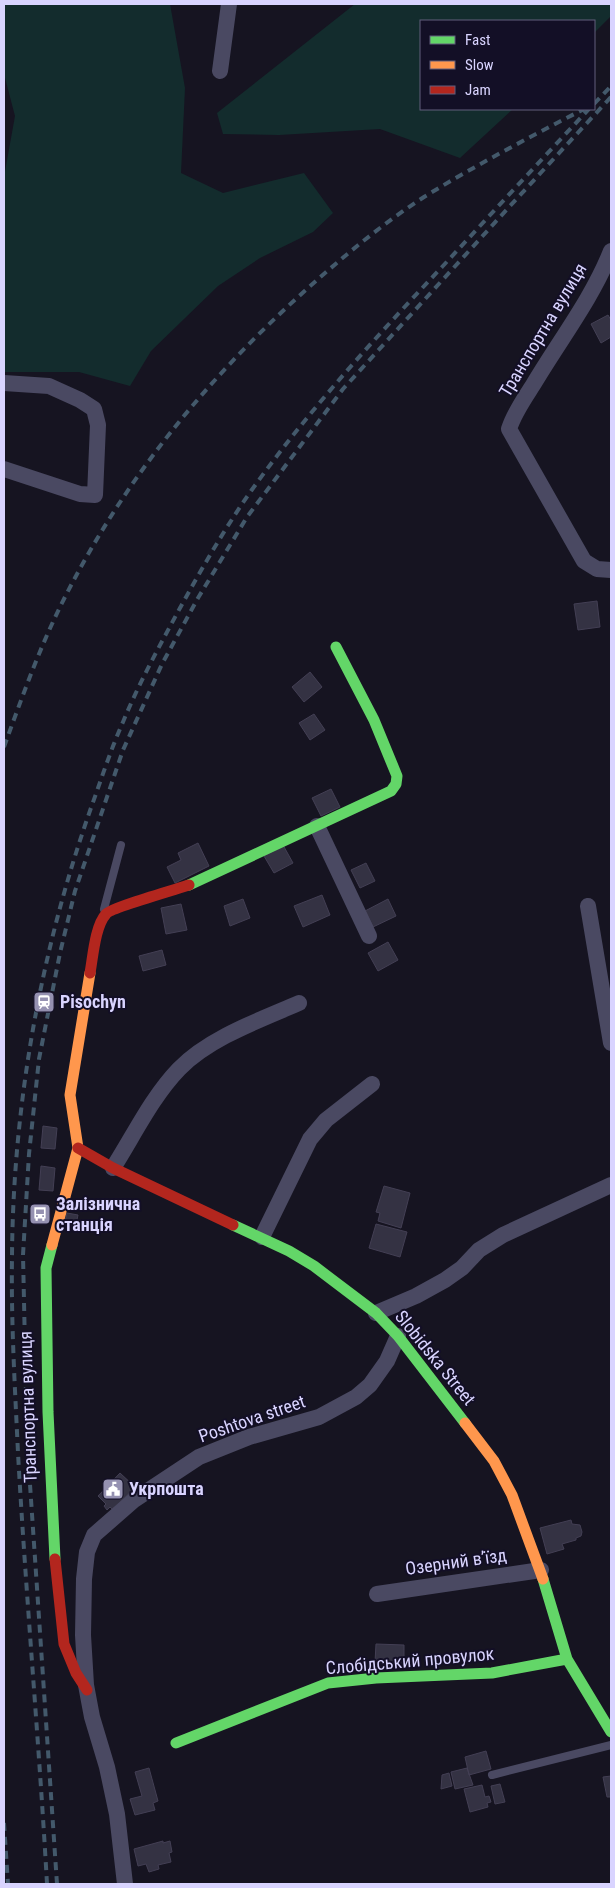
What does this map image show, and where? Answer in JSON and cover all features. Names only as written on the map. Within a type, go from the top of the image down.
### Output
[{"type":"street","points":[[220,70],[229,4]]},
{"type":"street","name":"Транспортна вулиця","points":[[611,251],[603,272],[512,420],[509,429],[584,561],[597,569],[611,570]]},
{"type":"street","points":[[4,383],[49,386],[80,400],[94,409],[98,425],[95,495],[80,494],[4,469]]},
{"type":"street","points":[[99,926],[106,913],[114,908],[132,904],[191,884],[391,791],[397,776],[374,720],[336,647]]},
{"type":"street","points":[[317,826],[369,936]]},
{"type":"street","points":[[588,906],[611,1043]]},
{"type":"street","name":"Транспортна вулиця","points":[[99,926],[70,1095],[78,1148],[46,1268],[45,1314],[55,1567],[64,1644],[76,1674],[87,1690],[92,1717],[107,1767],[117,1814],[125,1884]]},
{"type":"street","points":[[113,1168],[159,1095],[179,1069],[206,1048],[235,1030],[299,1003]]},
{"type":"street","points":[[262,1237],[310,1139],[326,1120],[372,1084]]},
{"type":"street","name":"Slobidska Street","points":[[78,1148],[113,1168],[262,1237],[314,1266],[376,1313],[398,1336],[494,1461],[512,1495],[541,1570],[567,1659],[611,1732]]},
{"type":"street","points":[[376,1313],[416,1296],[445,1280],[462,1268],[479,1250],[503,1235],[611,1184]]},
{"type":"street","name":"Poshtova street","points":[[87,1690],[82,1635],[84,1579],[87,1552],[94,1535],[166,1478],[199,1457],[249,1437],[319,1417],[356,1397],[370,1385],[387,1362],[398,1336]]},
{"type":"street","name":"Озерний в’їзд","points":[[377,1594],[541,1570]]},
{"type":"street","name":"Слобідський провулок","points":[[176,1743],[328,1683],[376,1678],[492,1673],[567,1659]]},
{"type":"lane","points":[[99,926],[121,845]]},
{"type":"lane","points":[[492,1775],[611,1745]]},
{"type":"green space","points":[[4,4],[170,4],[185,88],[181,173],[223,193],[304,173],[333,213],[313,232],[260,258],[218,286],[151,351],[130,386],[79,372],[4,372],[4,177],[15,116],[4,74]]},
{"type":"green space","points":[[355,4],[611,4],[611,16],[595,32],[595,20],[420,20],[420,110],[512,110],[460,158],[380,129],[279,135],[223,134],[217,113]]},
{"type":"building","points":[[608,315],[611,320],[611,337],[601,343],[591,324]]},
{"type":"building","points":[[597,601],[600,627],[578,630],[574,604]]},
{"type":"building","points":[[310,672],[322,687],[304,702],[292,687]]},
{"type":"building","points":[[314,714],[325,730],[310,740],[299,723]]},
{"type":"building","points":[[331,789],[340,807],[321,816],[312,798]]},
{"type":"building","points":[[198,843],[209,866],[175,883],[167,867],[181,860],[178,853]]},
{"type":"building","points":[[283,845],[293,863],[274,873],[264,856]]},
{"type":"building","points":[[366,863],[375,881],[360,888],[351,870]]},
{"type":"building","points":[[322,895],[330,915],[303,927],[294,906]]},
{"type":"building","points":[[243,899],[250,918],[230,926],[224,906]]},
{"type":"building","points":[[388,899],[396,916],[373,927],[365,911]]},
{"type":"building","points":[[181,904],[187,930],[166,934],[161,908]]},
{"type":"building","points":[[388,942],[398,960],[378,971],[368,953]]},
{"type":"building","points":[[162,950],[166,965],[143,971],[139,956]]},
{"type":"building","points":[[43,1126],[57,1128],[55,1149],[41,1148]]},
{"type":"building","points":[[41,1166],[55,1168],[53,1191],[39,1190]]},
{"type":"building","points":[[384,1186],[410,1193],[401,1228],[378,1221],[380,1213],[376,1212]]},
{"type":"building","points":[[67,1213],[78,1215],[75,1229],[64,1226]]},
{"type":"building","points":[[376,1224],[407,1232],[400,1257],[369,1248]]},
{"type":"building","points":[[120,1473],[135,1487],[113,1510],[110,1507],[107,1510],[104,1506],[106,1504],[98,1496]]},
{"type":"building","points":[[571,1520],[572,1524],[580,1525],[581,1536],[576,1538],[576,1540],[562,1544],[564,1549],[547,1554],[540,1528]]},
{"type":"building","points":[[376,1644],[404,1645],[404,1663],[375,1662]]},
{"type":"building","points":[[486,1751],[491,1769],[469,1775],[465,1757]]},
{"type":"building","points":[[149,1768],[158,1801],[153,1803],[155,1810],[135,1815],[130,1799],[142,1796],[135,1772]]},
{"type":"building","points":[[467,1768],[473,1785],[455,1789],[451,1772]]},
{"type":"building","points":[[449,1773],[452,1786],[441,1789],[442,1775]]},
{"type":"building","points":[[611,1776],[611,1797],[607,1797],[603,1777]]},
{"type":"building","points":[[500,1784],[505,1802],[495,1804],[491,1786]]},
{"type":"building","points":[[482,1785],[485,1797],[489,1796],[491,1802],[487,1803],[488,1807],[470,1812],[464,1789]]},
{"type":"building","points":[[163,1841],[163,1843],[170,1841],[172,1852],[169,1853],[171,1862],[158,1865],[159,1869],[149,1872],[146,1864],[138,1866],[134,1849]]},
{"type":"railway","points":[[595,103],[611,86]]},
{"type":"railway","points":[[57,1884],[27,1440],[23,1255],[29,1154],[39,1059],[60,953],[75,891],[123,750],[162,664],[198,598],[247,517],[343,389],[611,97]]},
{"type":"railway","points":[[4,747],[44,641],[83,563],[108,520],[164,440],[228,366],[298,297],[391,220],[424,197],[463,174],[582,110]]},
{"type":"railway","points":[[47,1884],[18,1453],[12,1257],[18,1142],[24,1085],[45,971],[74,859],[111,753],[136,693],[157,650],[197,578],[251,491],[295,432],[367,348],[588,110]]},
{"type":"railway","points":[[4,1823],[8,1884]]},
{"type":"traffic: fast","points":[[189,885],[391,791],[396,784],[397,776],[374,720],[336,647]]},
{"type":"traffic: fast","points":[[233,1225],[289,1251],[314,1266],[376,1313],[398,1336],[465,1423]]},
{"type":"traffic: fast","points":[[52,1245],[46,1268],[48,1412],[55,1559]]},
{"type":"traffic: fast","points":[[543,1579],[567,1659],[611,1732]]},
{"type":"traffic: fast","points":[[176,1743],[328,1683],[376,1678],[492,1673],[567,1659]]},
{"type":"traffic: slow","points":[[52,1245],[78,1148],[70,1095],[90,973]]},
{"type":"traffic: slow","points":[[465,1423],[494,1461],[512,1495],[543,1579]]},
{"type":"traffic: jam","points":[[90,973],[99,926],[106,914],[131,903],[189,885]]},
{"type":"traffic: jam","points":[[78,1148],[113,1168],[233,1225]]},
{"type":"traffic: jam","points":[[55,1559],[64,1644],[76,1673],[87,1690]]},
{"type":"place","name":"Pisochyn","points":[[44,1002]]},
{"type":"place","name":"Залізнична станція","points":[[40,1214]]},
{"type":"place","name":"Укрпошта","points":[[113,1489]]}]
